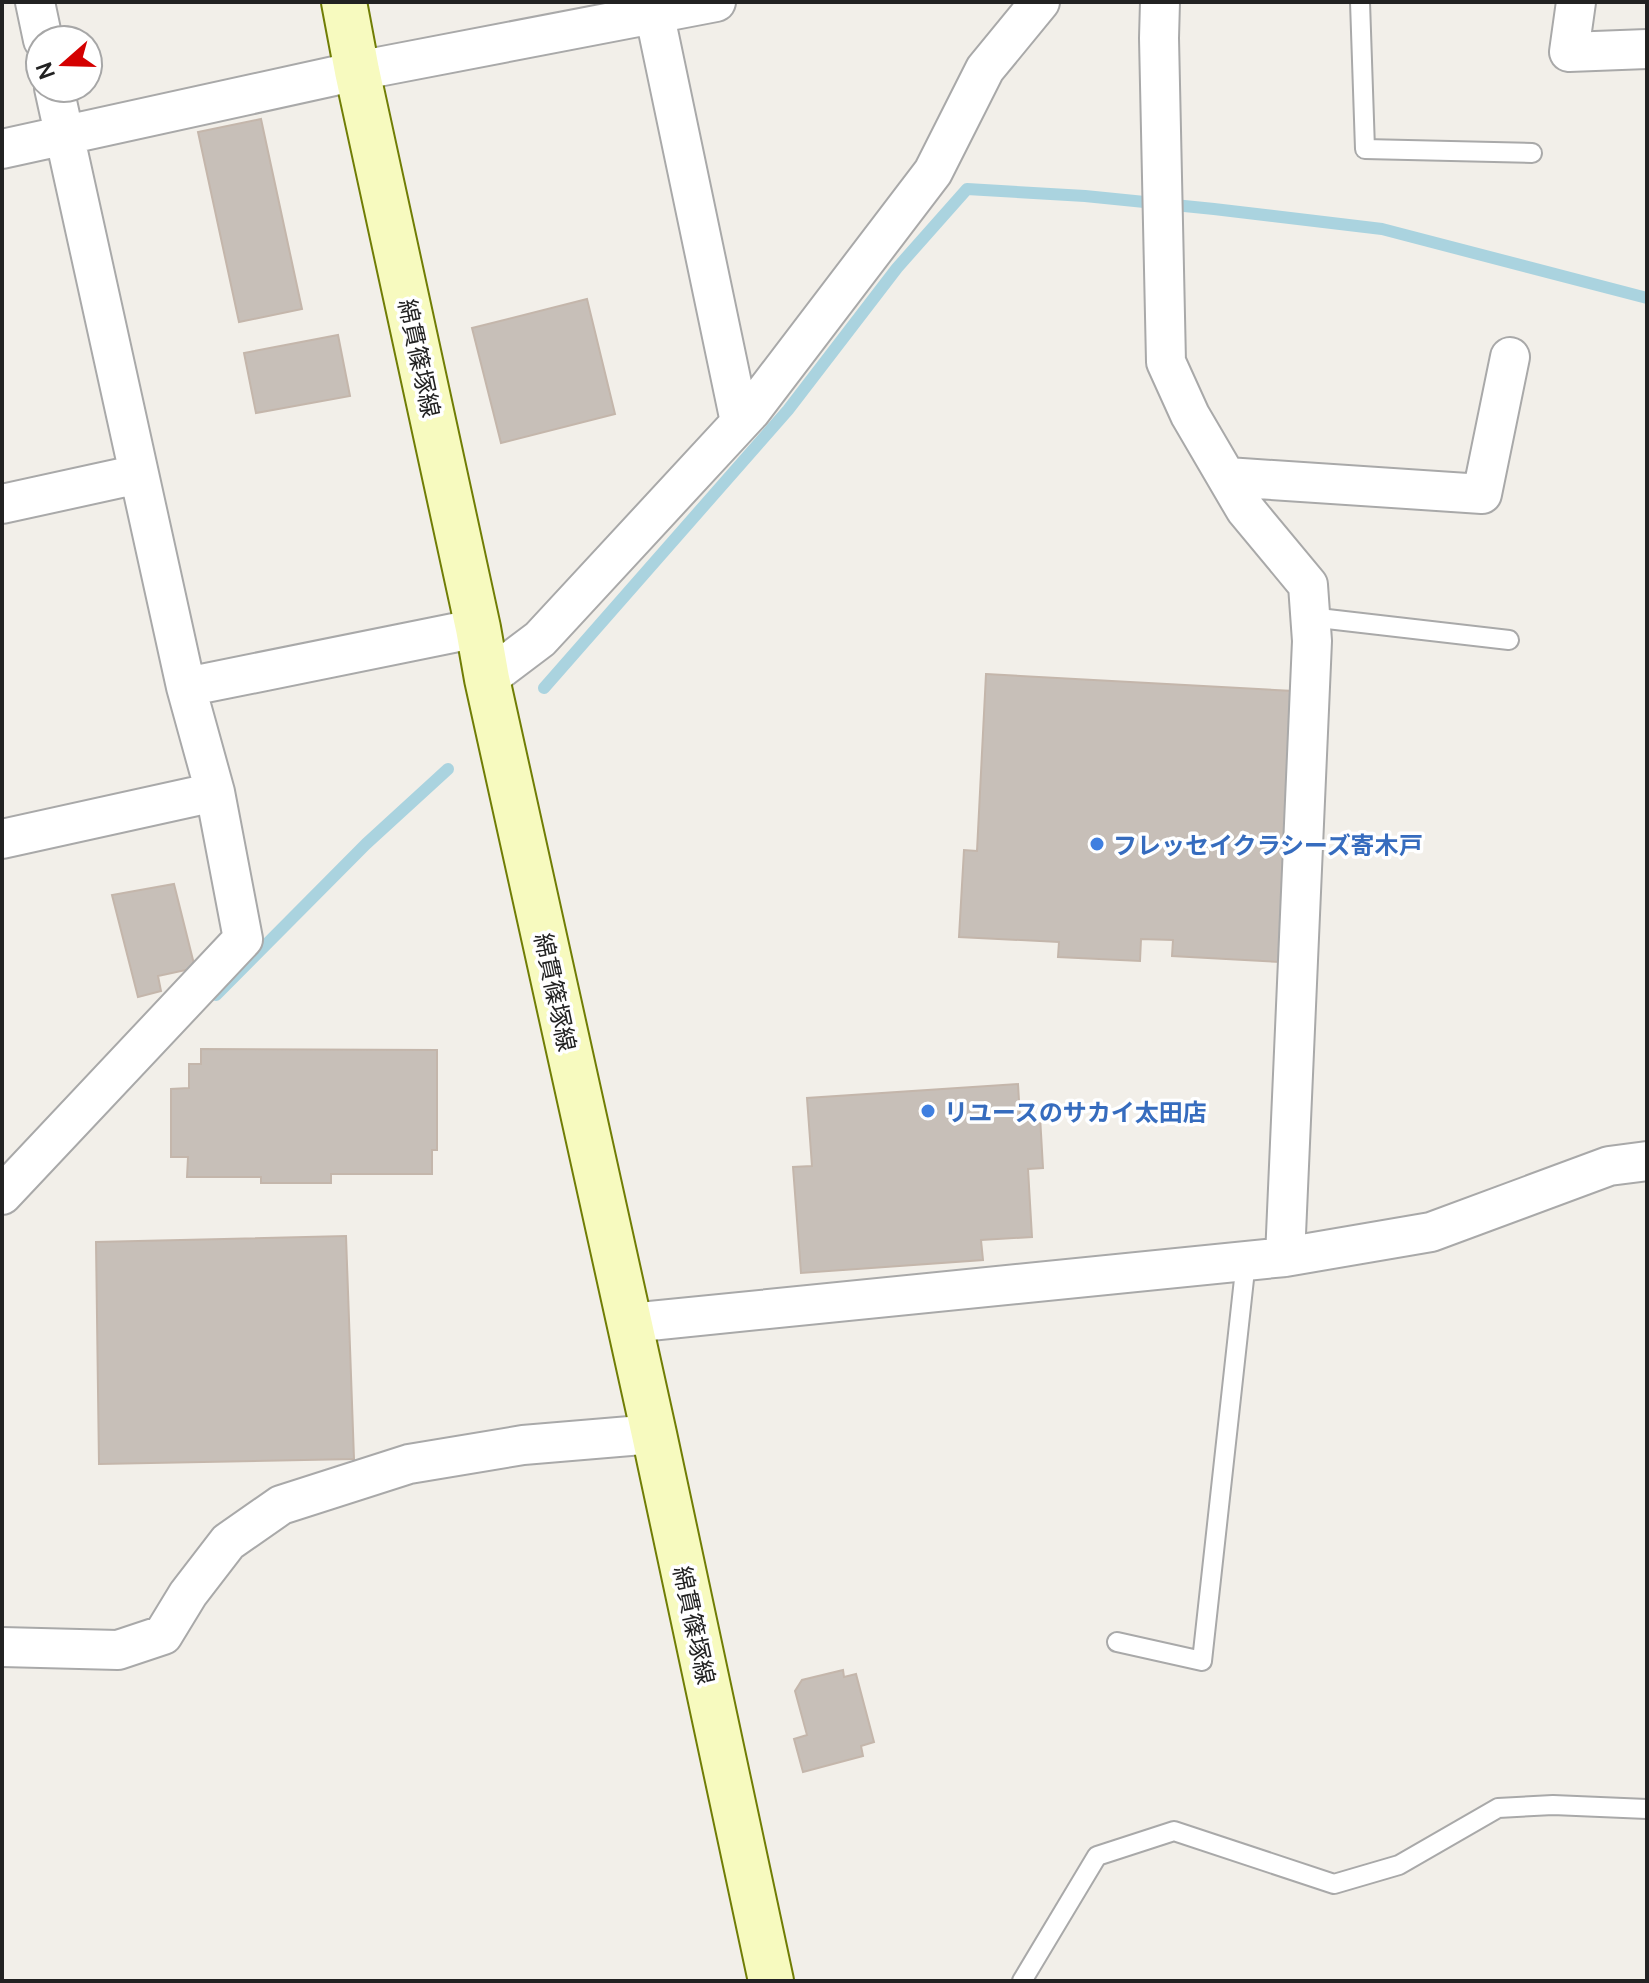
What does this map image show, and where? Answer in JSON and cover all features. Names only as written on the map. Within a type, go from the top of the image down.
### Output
[{"type":"main road","name":"綿貫篠塚線","points":[[344,2],[487,679],[630,1323],[771,1981]]},
{"type":"street","points":[[35,2],[40,24]]},
{"type":"street","points":[[2,149],[653,8],[716,2]]},
{"type":"street","points":[[487,679],[540,639],[760,398],[933,172],[985,69],[1040,2]]},
{"type":"street","points":[[1160,2],[1166,362],[1190,415],[1245,509],[1308,585],[1312,657],[1285,1257]]},
{"type":"street","points":[[1576,2],[1569,52],[1647,49]]},
{"type":"street","points":[[653,8],[740,422]]},
{"type":"street","points":[[2,1195],[243,939],[215,792],[186,687],[58,104]]},
{"type":"street","points":[[1227,477],[1482,494],[1510,357]]},
{"type":"street","points":[[2,504],[139,474]]},
{"type":"street","points":[[186,687],[478,628]]},
{"type":"street","points":[[2,839],[215,792]]},
{"type":"street","points":[[630,1323],[1285,1257],[1431,1232],[1609,1166],[1647,1161]]},
{"type":"street","points":[[2,1647],[118,1650],[163,1635],[188,1594],[228,1542],[281,1505],[409,1464],[523,1445],[654,1434]]},
{"type":"lane","points":[[1360,2],[1365,149],[1532,153]]},
{"type":"lane","points":[[1310,617],[1509,640]]},
{"type":"lane","points":[[1117,1642],[1202,1661],[1246,1261]]},
{"type":"lane","points":[[1022,1981],[1097,1856],[1174,1831],[1334,1884],[1399,1865],[1498,1808],[1553,1805],[1647,1809]]},
{"type":"building","points":[[261,119],[302,309],[239,322],[198,132]]},
{"type":"building","points":[[587,299],[615,414],[501,443],[472,328]]},
{"type":"building","points":[[338,335],[350,396],[256,413],[244,353]]},
{"type":"building","points":[[986,674],[1293,691],[1280,962],[1172,956],[1173,940],[1141,939],[1140,961],[1058,957],[1059,942],[959,937],[964,850],[977,851]]},
{"type":"building","points":[[174,884],[195,968],[158,976],[161,991],[138,997],[112,895]]},
{"type":"building","points":[[201,1049],[437,1050],[437,1150],[432,1150],[432,1174],[331,1174],[331,1183],[261,1183],[261,1177],[187,1177],[188,1157],[171,1157],[171,1089],[189,1088],[189,1064],[201,1064]]},
{"type":"building","points":[[1018,1084],[1020,1118],[1040,1116],[1043,1168],[1028,1169],[1032,1237],[981,1240],[983,1260],[801,1273],[793,1167],[812,1166],[807,1098]]},
{"type":"building","points":[[346,1236],[354,1459],[99,1464],[96,1242]]},
{"type":"building","points":[[843,1670],[844,1677],[856,1674],[874,1742],[861,1746],[863,1756],[803,1772],[794,1739],[807,1735],[795,1691],[802,1680]]},
{"type":"waterway","points":[[544,688],[788,410],[897,268],[967,189],[1085,196],[1382,229],[1647,298]]},
{"type":"waterway","points":[[216,995],[366,844],[448,769]]},
{"type":"place","name":"フレッセイクラシーズ寄木戸","points":[[1097,844]]},
{"type":"place","name":"リユースのサカイ太田店","points":[[928,1111]]}]
